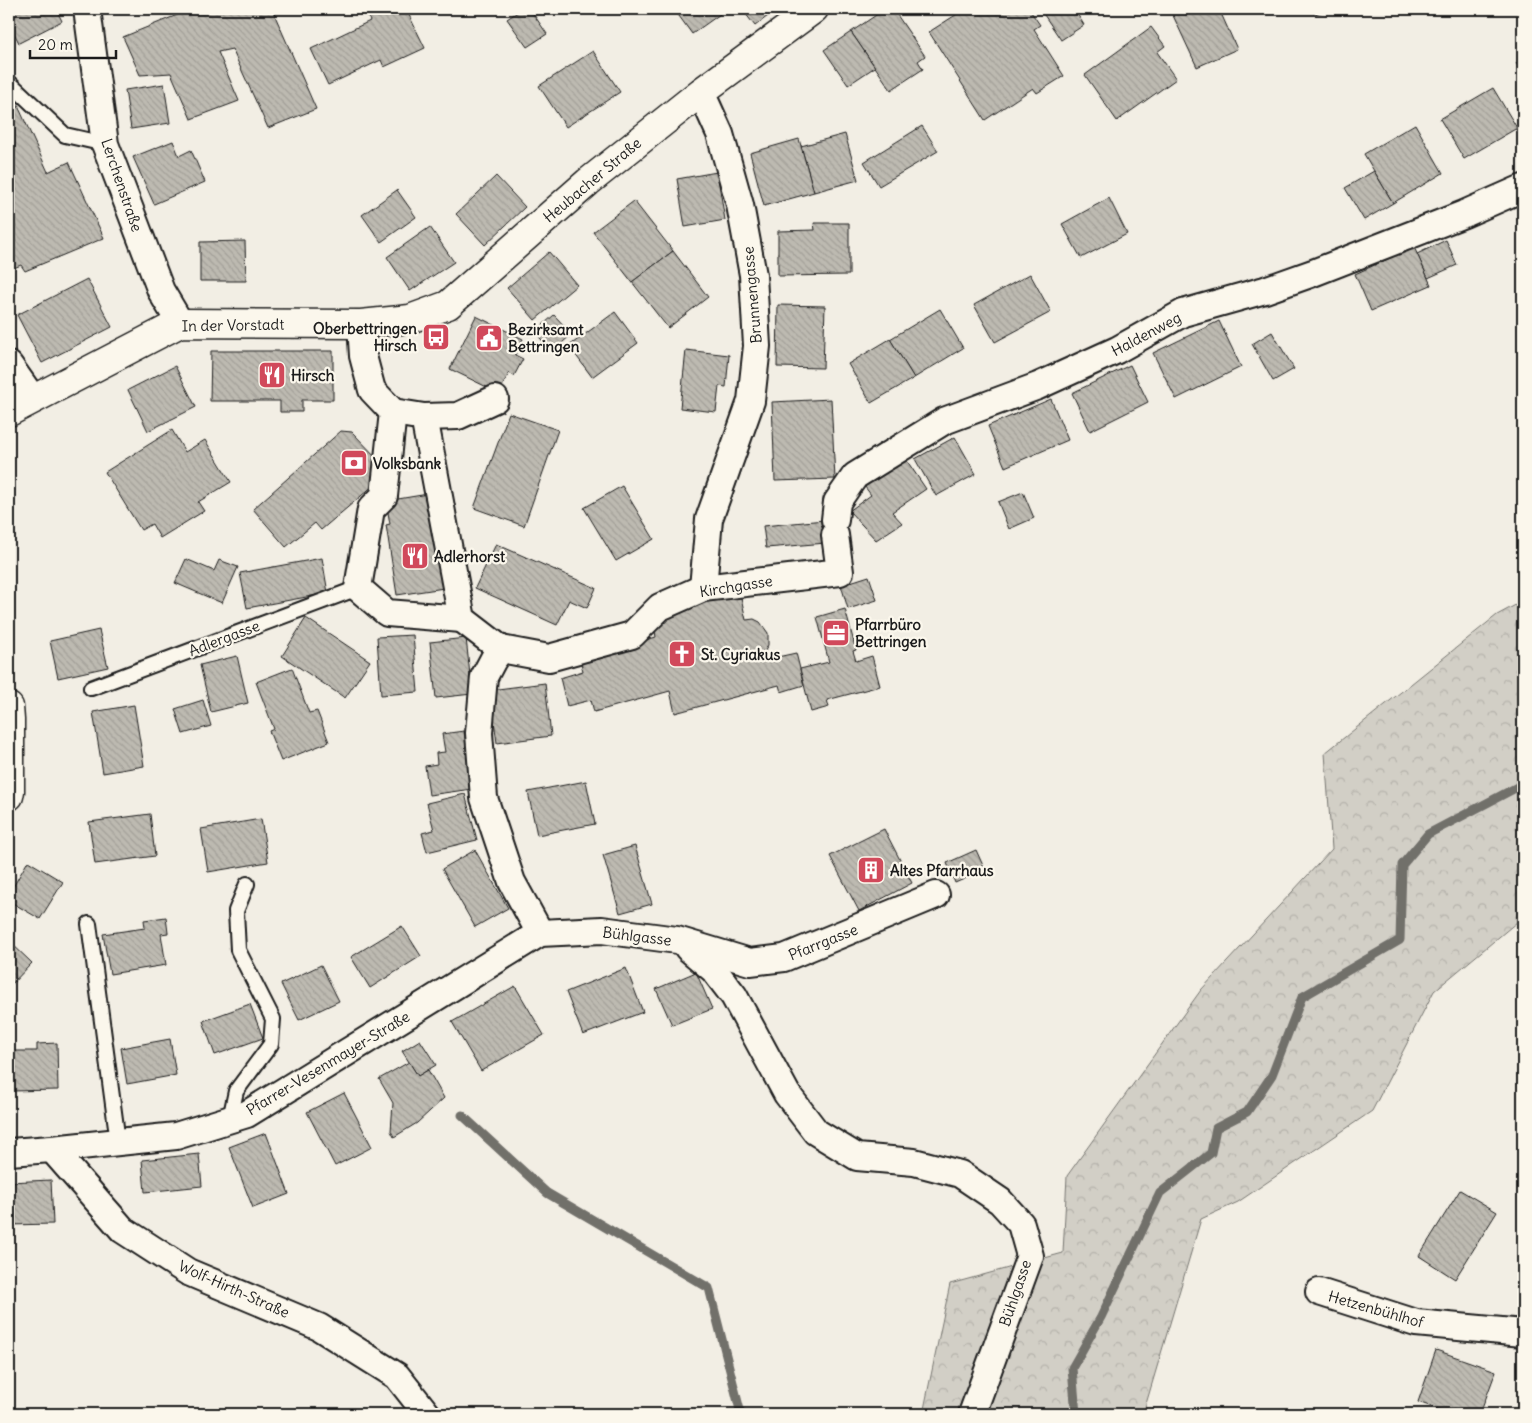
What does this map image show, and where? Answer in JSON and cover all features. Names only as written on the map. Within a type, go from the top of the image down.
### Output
[{"type":"street","name":"Lerchenstraße","points":[[87,9],[105,144],[160,291],[180,323]]},
{"type":"street","name":"Heubacher Straße","points":[[361,324],[410,319],[448,305],[588,182],[701,92],[814,9]]},
{"type":"street","name":"Brunnengasse","points":[[701,92],[720,134],[740,205],[753,275],[757,346],[751,401],[709,519],[703,588]]},
{"type":"street","name":"Haldenweg","points":[[840,572],[835,528],[837,502],[855,476],[944,421],[1038,386],[1117,350],[1183,313],[1265,290],[1313,273],[1464,214],[1523,188]]},
{"type":"street","name":"In der Vorstadt","points":[[9,365],[17,402],[180,323],[361,324]]},
{"type":"street","points":[[361,324],[363,356],[372,390],[393,412],[424,417],[458,416],[495,399]]},
{"type":"street","points":[[393,412],[384,496],[371,509],[358,588],[387,613],[462,619],[501,649],[484,677],[479,733],[484,798],[512,882],[540,933]]},
{"type":"street","points":[[424,417],[462,619]]},
{"type":"street","name":"Kirchgasse","points":[[501,649],[549,658],[632,635],[660,607],[703,588],[840,572]]},
{"type":"street","points":[[9,707],[9,796]]},
{"type":"street","name":"Pfarrgasse","points":[[677,940],[750,962],[784,958],[936,896]]},
{"type":"street","name":"Bühlgasse","points":[[540,933],[602,930],[677,940],[714,970],[734,996],[787,1094],[816,1132],[857,1158],[914,1162],[960,1174],[1000,1201],[1020,1224],[1030,1256],[972,1414]]},
{"type":"street","name":"Pfarrer-Vesenmayer-Straße","points":[[9,1152],[176,1136],[247,1114],[540,933]]},
{"type":"street","name":"Wolf-Hirth-Straße","points":[[52,1149],[123,1230],[188,1272],[319,1327],[397,1376],[427,1414]]},
{"type":"street","name":"Hetzenbühlhof","points":[[1319,1292],[1416,1323],[1523,1333]]},
{"type":"lane","points":[[9,82],[65,135],[105,144]]},
{"type":"lane","name":"Adlergasse","points":[[91,688],[358,588]]},
{"type":"lane","points":[[230,1119],[236,1091],[271,1044],[273,1019],[238,950],[236,911],[247,884]]},
{"type":"lane","points":[[89,924],[118,1142]]},
{"type":"green space","points":[[1523,601],[1523,917],[1434,991],[1372,1111],[1238,1202],[1201,1219],[1143,1414],[923,1414],[950,1284],[1063,1253],[1067,1176],[1201,990],[1332,849],[1325,753],[1497,615]]},
{"type":"building","points":[[9,9],[56,9],[62,21],[19,43],[9,23]]},
{"type":"building","points":[[192,9],[272,9],[316,109],[268,128],[232,49],[218,52],[239,101],[191,119],[171,73],[140,75],[123,37]]},
{"type":"building","points":[[385,9],[406,9],[425,48],[384,67],[381,60],[328,85],[311,49],[370,21],[368,17]]},
{"type":"building","points":[[522,9],[530,9],[547,34],[527,47],[507,19]]},
{"type":"building","points":[[674,9],[720,9],[723,12],[692,34]]},
{"type":"building","points":[[742,9],[777,9],[755,26]]},
{"type":"building","points":[[885,9],[893,9],[925,56],[918,61],[923,69],[891,90],[851,32]]},
{"type":"building","points":[[965,9],[1029,9],[1040,25],[1034,29],[1064,76],[1037,93],[1033,88],[985,120],[929,32]]},
{"type":"building","points":[[1040,9],[1074,9],[1084,25],[1061,40]]},
{"type":"building","points":[[1170,9],[1219,9],[1237,49],[1197,67]]},
{"type":"building","points":[[1313,9],[1329,9],[1315,14]]},
{"type":"building","points":[[1151,27],[1165,46],[1157,52],[1176,79],[1117,121],[1085,75]]},
{"type":"building","points":[[851,32],[875,67],[848,85],[824,50]]},
{"type":"building","points":[[593,51],[620,92],[566,127],[539,86]]},
{"type":"building","points":[[1523,58],[1523,74],[1516,63]]},
{"type":"building","points":[[164,84],[170,123],[131,129],[125,90]]},
{"type":"building","points":[[1493,88],[1517,128],[1464,159],[1440,119]]},
{"type":"building","points":[[14,97],[48,172],[69,162],[104,238],[25,271],[21,265],[9,270],[9,99]]},
{"type":"building","points":[[1415,124],[1443,173],[1393,203],[1364,154]]},
{"type":"building","points":[[922,126],[938,151],[879,186],[864,162]]},
{"type":"building","points":[[845,134],[858,180],[814,192],[801,146]]},
{"type":"building","points":[[799,139],[814,192],[764,206],[750,153]]},
{"type":"building","points":[[173,141],[179,156],[191,150],[205,182],[154,204],[133,157]]},
{"type":"building","points":[[1374,171],[1393,203],[1364,220],[1345,188]]},
{"type":"building","points":[[717,172],[725,220],[685,227],[677,179]]},
{"type":"building","points":[[496,176],[525,207],[485,245],[456,214]]},
{"type":"building","points":[[397,190],[416,217],[381,242],[362,215]]},
{"type":"building","points":[[1109,198],[1127,234],[1081,258],[1062,224]]},
{"type":"building","points":[[634,201],[673,251],[632,282],[593,232]]},
{"type":"building","points":[[814,223],[849,223],[849,275],[778,276],[778,231],[815,230]]},
{"type":"building","points":[[430,227],[454,262],[410,291],[387,257]]},
{"type":"building","points":[[1446,240],[1457,265],[1428,278],[1417,254]]},
{"type":"building","points":[[245,241],[246,281],[200,281],[200,242]]},
{"type":"building","points":[[1414,247],[1431,285],[1371,311],[1355,274]]},
{"type":"building","points":[[673,251],[708,297],[668,328],[632,282]]},
{"type":"building","points":[[549,252],[577,285],[535,320],[507,288]]},
{"type":"building","points":[[1030,274],[1051,312],[995,342],[974,305]]},
{"type":"building","points":[[87,279],[112,327],[42,363],[17,315]]},
{"type":"building","points":[[778,305],[825,306],[823,368],[777,367]]},
{"type":"building","points":[[940,309],[963,348],[914,378],[890,339]]},
{"type":"building","points":[[615,312],[638,343],[592,377],[569,346]]},
{"type":"building","points":[[554,315],[572,334],[552,352],[535,332]]},
{"type":"building","points":[[476,316],[523,339],[515,355],[523,359],[514,376],[509,373],[499,393],[450,369]]},
{"type":"building","points":[[1219,321],[1241,367],[1176,399],[1153,353]]},
{"type":"building","points":[[1272,332],[1294,369],[1273,381],[1252,344]]},
{"type":"building","points":[[890,339],[914,378],[871,403],[848,364]]},
{"type":"building","points":[[686,350],[729,355],[726,387],[719,386],[716,412],[680,408]]},
{"type":"building","name":"Hirsch","points":[[211,351],[333,351],[333,400],[302,400],[302,412],[280,412],[280,401],[210,401]]},
{"type":"building","points":[[1130,365],[1148,402],[1090,431],[1072,393]]},
{"type":"building","points":[[175,366],[196,407],[148,431],[128,390]]},
{"type":"building","points":[[831,399],[835,479],[775,481],[772,402]]},
{"type":"building","points":[[1051,399],[1068,440],[1005,467],[988,426]]},
{"type":"building","points":[[509,413],[558,430],[524,526],[474,508]]},
{"type":"building","points":[[172,430],[185,452],[205,440],[231,482],[198,502],[204,511],[160,538],[152,524],[141,530],[105,472]]},
{"type":"building","points":[[341,431],[352,432],[381,462],[374,485],[321,530],[315,523],[286,547],[253,509]]},
{"type":"building","points":[[955,437],[976,474],[936,496],[915,459]]},
{"type":"building","points":[[905,458],[926,489],[892,512],[902,523],[876,540],[849,511],[871,495],[862,483]]},
{"type":"building","points":[[622,486],[654,539],[616,561],[584,508]]},
{"type":"building","points":[[1023,492],[1034,518],[1009,529],[998,502]]},
{"type":"building","name":"Adlerhorst","points":[[428,494],[444,588],[397,595],[386,525],[390,524],[386,501]]},
{"type":"building","points":[[824,520],[826,543],[766,548],[763,526]]},
{"type":"building","points":[[496,544],[596,588],[587,608],[569,600],[557,625],[475,588]]},
{"type":"building","points":[[322,558],[328,593],[247,608],[240,573]]},
{"type":"building","points":[[186,559],[214,571],[219,560],[238,567],[222,603],[175,583]]},
{"type":"building","points":[[869,576],[877,600],[848,609],[841,585]]},
{"type":"building","name":"St. Cyriakus","points":[[740,593],[746,620],[754,619],[760,622],[768,633],[766,656],[772,655],[773,658],[796,653],[804,685],[781,692],[779,685],[675,713],[670,691],[594,712],[591,700],[567,706],[560,678],[583,671],[580,659],[656,637],[653,621],[705,598]]},
{"type":"building","points":[[845,609],[856,650],[853,651],[856,661],[872,656],[880,686],[827,700],[829,707],[811,712],[800,669],[829,662],[817,617]]},
{"type":"building","points":[[306,618],[370,661],[345,698],[282,656]]},
{"type":"building","points":[[99,630],[108,667],[58,678],[50,641]]},
{"type":"building","points":[[413,635],[418,692],[381,695],[377,637]]},
{"type":"building","points":[[466,638],[472,694],[436,698],[430,642]]},
{"type":"building","points":[[237,656],[248,703],[211,712],[200,665]]},
{"type":"building","points":[[292,668],[309,713],[317,711],[329,742],[281,761],[269,731],[274,729],[256,682]]},
{"type":"building","points":[[545,683],[551,736],[497,743],[490,690]]},
{"type":"building","points":[[203,700],[211,726],[183,734],[175,709]]},
{"type":"building","points":[[134,705],[144,766],[103,773],[93,712]]},
{"type":"building","points":[[464,731],[472,789],[429,795],[425,766],[437,764],[436,753],[445,752],[442,734]]},
{"type":"building","points":[[586,781],[595,824],[537,835],[528,792]]},
{"type":"building","points":[[465,794],[477,840],[427,852],[422,833],[434,830],[427,803]]},
{"type":"building","points":[[150,814],[155,856],[95,864],[89,822]]},
{"type":"building","points":[[261,819],[268,862],[208,872],[201,829]]},
{"type":"building","name":"Altes Pfarrhaus","points":[[884,829],[912,883],[859,911],[830,856]]},
{"type":"building","points":[[635,846],[652,904],[620,913],[603,855]]},
{"type":"building","points":[[475,850],[508,908],[475,927],[442,869]]},
{"type":"building","points":[[976,850],[985,870],[955,883],[947,863]]},
{"type":"building","points":[[28,861],[63,882],[40,919],[9,901],[9,894]]},
{"type":"building","points":[[166,917],[168,933],[161,934],[166,965],[110,974],[103,934],[145,928],[144,920]]},
{"type":"building","points":[[402,926],[421,956],[370,988],[351,957]]},
{"type":"building","points":[[9,941],[32,963],[9,987]]},
{"type":"building","points":[[321,965],[339,1001],[299,1020],[281,984]]},
{"type":"building","points":[[626,968],[643,1012],[583,1035],[566,992]]},
{"type":"building","points":[[696,972],[712,1009],[672,1025],[656,989]]},
{"type":"building","points":[[515,986],[544,1035],[481,1071],[452,1022]]},
{"type":"building","points":[[250,1004],[263,1038],[215,1055],[203,1021]]},
{"type":"building","points":[[170,1039],[176,1075],[127,1084],[121,1048]]},
{"type":"building","points":[[420,1040],[436,1065],[418,1076],[402,1051]]},
{"type":"building","points":[[57,1043],[58,1090],[11,1091],[10,1051],[37,1051],[37,1044]]},
{"type":"building","points":[[409,1062],[418,1076],[428,1070],[444,1098],[417,1123],[394,1137],[391,1131],[393,1103],[379,1079]]},
{"type":"building","points":[[344,1093],[372,1147],[335,1166],[307,1112]]},
{"type":"building","points":[[266,1133],[289,1194],[253,1208],[229,1147]]},
{"type":"building","points":[[199,1154],[202,1186],[145,1192],[142,1160]]},
{"type":"building","points":[[51,1180],[53,1224],[9,1225],[9,1182]]},
{"type":"building","points":[[1460,1190],[1497,1212],[1455,1279],[1419,1256]]},
{"type":"building","points":[[1436,1350],[1496,1371],[1480,1414],[1452,1414],[1418,1402]]},
{"type":"waterway","points":[[1076,1414],[1072,1368],[1101,1317],[1160,1193],[1211,1153],[1216,1128],[1247,1112],[1272,1075],[1302,997],[1400,940],[1402,865],[1428,834],[1523,784]]},
{"type":"waterway","points":[[462,1115],[547,1193],[709,1288],[741,1414]]},
{"type":"place","name":"Oberbettringen Hirsch","points":[[436,337]]},
{"type":"place","name":"Bezirksamt Bettringen","points":[[489,338]]},
{"type":"place","name":"Hirsch","points":[[272,375]]},
{"type":"place","name":"Volksbank","points":[[354,463]]},
{"type":"place","name":"Adlerhorst","points":[[415,556]]},
{"type":"place","name":"Pfarrbüro Bettringen","points":[[836,633]]},
{"type":"place","name":"St. Cyriakus","points":[[682,654]]},
{"type":"place","name":"Altes Pfarrhaus","points":[[871,870]]}]
